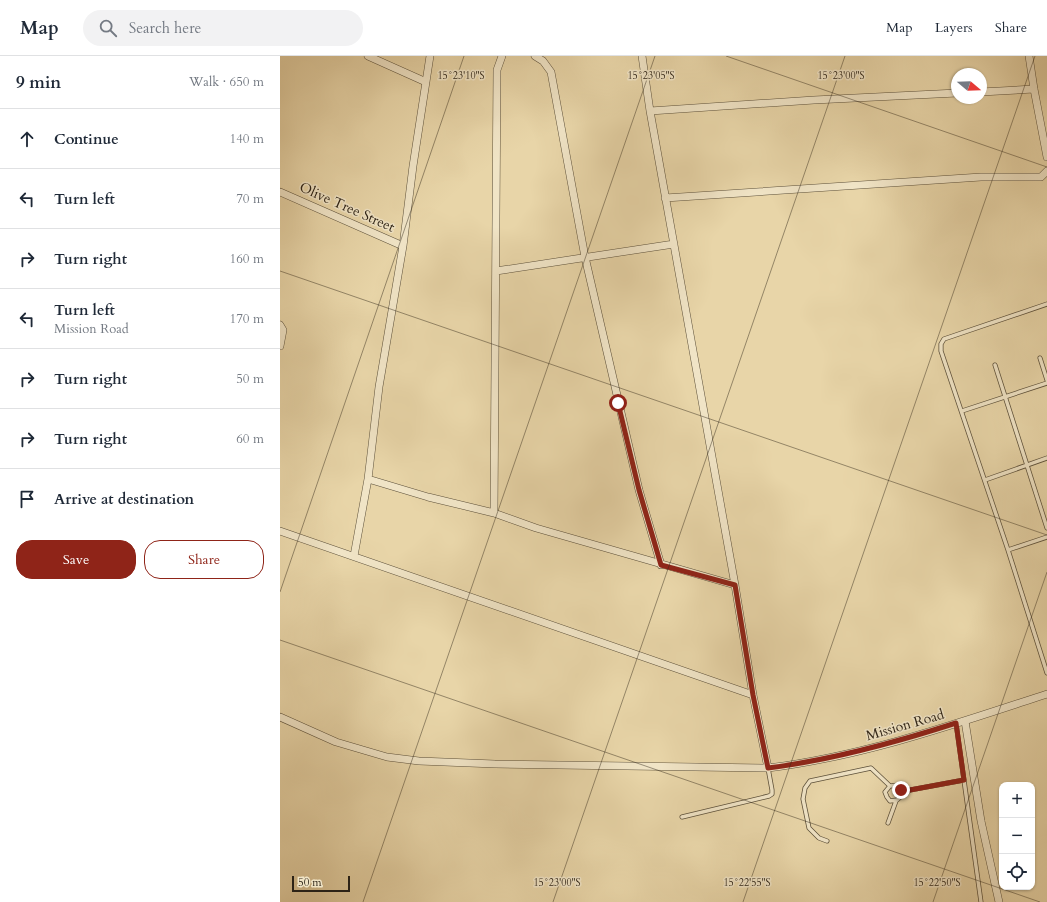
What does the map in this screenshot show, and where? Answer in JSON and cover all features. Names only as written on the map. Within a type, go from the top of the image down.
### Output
[{"type":"street","points":[[368,56],[426,82]]},
{"type":"street","points":[[354,556],[368,479],[379,388],[403,246],[430,56]]},
{"type":"street","points":[[494,513],[497,70],[502,56]]},
{"type":"street","points":[[535,56],[543,61],[551,72],[585,257],[639,490],[661,565]]},
{"type":"street","points":[[642,56],[665,198],[735,585],[753,695],[768,768]]},
{"type":"street","points":[[1030,56],[1034,89],[1047,157]]},
{"type":"street","points":[[987,92],[1034,89]]},
{"type":"street","points":[[650,111],[814,100],[951,93]]},
{"type":"street","points":[[665,198],[981,177],[1041,177],[1047,171]]},
{"type":"street","name":"Olive Tree Street","points":[[280,192],[403,246]]},
{"type":"street","points":[[496,271],[674,244]]},
{"type":"street","points":[[280,325],[283,330],[280,346]]},
{"type":"street","points":[[368,479],[428,497],[494,513],[536,528],[735,585]]},
{"type":"street","points":[[280,531],[753,695]]},
{"type":"street","name":"Mission Road","points":[[280,717],[336,742],[387,757],[419,761],[502,764],[768,768],[801,764],[819,759],[854,753],[965,721],[1047,694]]},
{"type":"street","points":[[965,721],[981,821],[998,902]]},
{"type":"lane","points":[[1047,304],[944,339],[941,344],[941,350],[1008,550],[1047,673]]},
{"type":"lane","points":[[1040,358],[1047,380]]},
{"type":"lane","points":[[995,365],[1047,528]]},
{"type":"lane","points":[[962,411],[1047,383]]},
{"type":"lane","points":[[985,480],[1047,458]]},
{"type":"lane","points":[[1008,550],[1047,537]]},
{"type":"lane","points":[[956,723],[981,902]]},
{"type":"lane","points":[[682,817],[769,796],[772,794],[772,790],[768,768]]},
{"type":"lane","points":[[827,841],[819,838],[808,828],[803,799],[805,788],[810,781],[871,768],[890,786]]},
{"type":"lane","points":[[896,801],[890,801],[886,795],[886,789],[890,786],[896,785],[900,788],[910,790],[964,780]]},
{"type":"lane","points":[[900,788],[902,792],[901,796]]},
{"type":"lane","points":[[888,823],[896,801],[910,790]]},
{"type":"route","points":[[618,403],[639,490],[661,565],[735,585],[753,695],[768,768],[801,764],[819,759],[854,753],[924,734],[956,723],[964,780],[910,790],[900,788],[901,790]]}]
